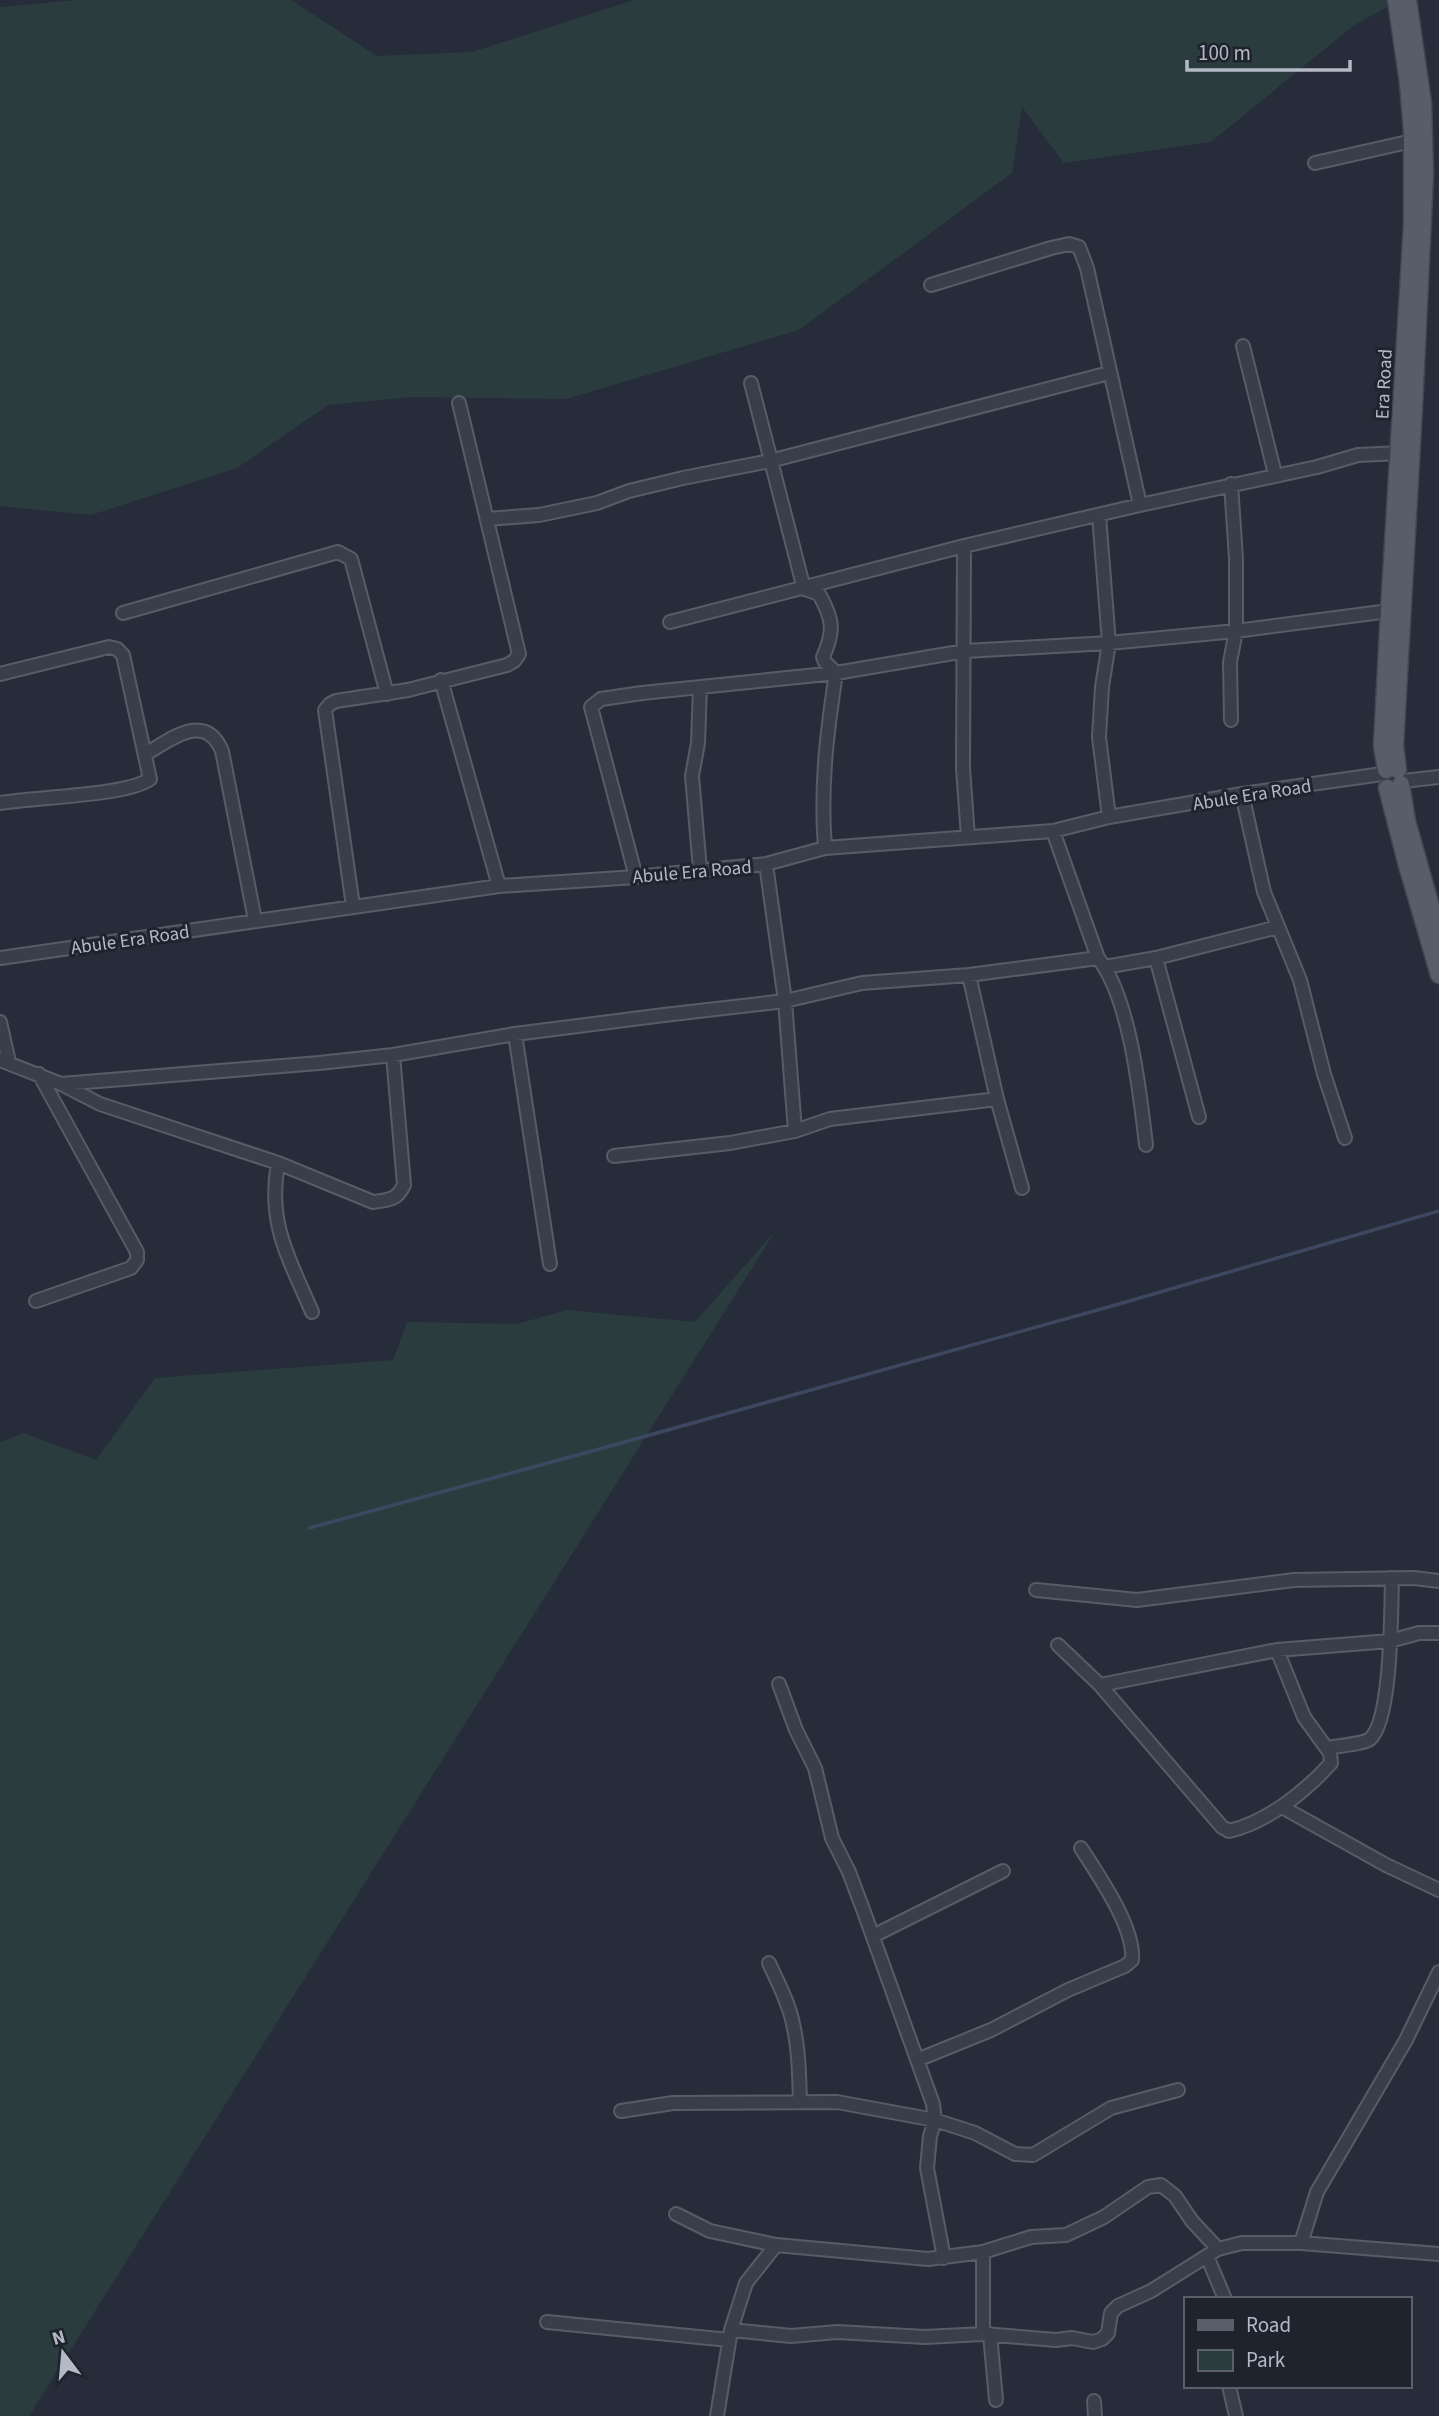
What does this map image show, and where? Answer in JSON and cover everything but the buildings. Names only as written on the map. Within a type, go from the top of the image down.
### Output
[{"type":"main road","name":"Era Road","points":[[1393,778],[1382,746],[1412,225],[1412,141],[1408,83],[1396,0]]},
{"type":"main road","points":[[1408,0],[1423,103],[1425,174],[1415,407],[1393,778],[1406,862],[1439,975]]},
{"type":"main road","points":[[1393,778],[1439,935]]},
{"type":"street","points":[[1315,163],[1412,141]]},
{"type":"street","points":[[931,285],[1051,248],[1069,244],[1079,247],[1087,268],[1140,505]]},
{"type":"street","points":[[1244,346],[1275,474]]},
{"type":"street","points":[[487,519],[539,515],[597,503],[629,491],[771,461],[1109,373]]},
{"type":"street","points":[[751,383],[804,589]]},
{"type":"street","points":[[353,906],[325,710],[336,701],[387,694],[507,665],[519,654],[458,403]]},
{"type":"street","points":[[670,622],[964,546],[1140,505],[1317,467],[1358,455],[1400,453]]},
{"type":"street","points":[[1231,484],[1236,558],[1236,631],[1230,662],[1231,720]]},
{"type":"street","points":[[1099,515],[1109,642],[1101,687],[1099,737],[1109,817]]},
{"type":"street","points":[[964,546],[963,768],[968,837]]},
{"type":"street","points":[[123,613],[338,552],[351,559],[387,694]]},
{"type":"street","points":[[804,589],[819,594],[829,611],[831,641],[823,657],[836,673]]},
{"type":"street","points":[[636,877],[591,707],[601,699],[836,673],[965,651],[1236,631],[1389,611]]},
{"type":"street","points":[[0,674],[109,648],[117,649],[123,654],[150,779],[145,783],[91,793],[0,803]]},
{"type":"street","points":[[825,848],[821,809],[825,743],[836,673]]},
{"type":"street","points":[[441,680],[499,886]]},
{"type":"street","points":[[700,687],[698,743],[692,776],[700,870]]},
{"type":"street","points":[[146,754],[182,732],[198,730],[210,733],[217,740],[222,751],[254,920]]},
{"type":"street","name":"Abule Era Road","points":[[0,958],[499,886],[636,877],[766,864],[825,848],[1053,831],[1109,817],[1242,794],[1393,778],[1439,778]]},
{"type":"street","points":[[1242,794],[1264,892],[1300,980],[1324,1074],[1345,1138]]},
{"type":"street","points":[[1053,831],[1101,963],[1122,1007],[1141,1099],[1146,1145]]},
{"type":"street","points":[[766,864],[785,1001],[795,1131]]},
{"type":"street","points":[[61,1084],[258,1069],[393,1055],[516,1034],[785,1001],[862,984],[1156,958],[1278,927]]},
{"type":"street","points":[[1156,958],[1199,1117]]},
{"type":"street","points":[[969,975],[997,1099],[1022,1188]]},
{"type":"street","points":[[0,1022],[5,1061],[39,1074],[100,1104],[278,1163],[373,1202],[399,1195],[404,1185],[393,1055]]},
{"type":"street","points":[[516,1034],[550,1264]]},
{"type":"street","points":[[36,1300],[131,1268],[137,1261],[137,1252],[39,1074]]},
{"type":"street","points":[[614,1156],[730,1143],[795,1131],[830,1119],[997,1099]]},
{"type":"street","points":[[278,1163],[274,1188],[275,1217],[286,1253],[312,1312]]},
{"type":"street","points":[[1327,1748],[1366,1742],[1372,1738],[1383,1713],[1390,1641],[1392,1578]]},
{"type":"street","points":[[1035,1590],[1137,1600],[1294,1580],[1392,1578],[1439,1581]]},
{"type":"street","points":[[1100,1685],[1277,1650],[1390,1641],[1419,1633],[1439,1633]]},
{"type":"street","points":[[1058,1645],[1100,1685],[1222,1827],[1229,1831],[1239,1829],[1282,1807],[1331,1763],[1330,1753],[1304,1717],[1277,1650]]},
{"type":"street","points":[[779,1684],[796,1730],[815,1768],[824,1815],[832,1838],[849,1872],[933,2104],[935,2120],[930,2136],[927,2168],[944,2258]]},
{"type":"street","points":[[1282,1807],[1386,1865],[1439,1890]]},
{"type":"street","points":[[917,2060],[991,2030],[1132,1960],[1133,1952],[1107,1887],[1081,1848]]},
{"type":"street","points":[[873,1936],[1003,1871]]},
{"type":"street","points":[[769,1963],[788,2004],[793,2023],[800,2101]]},
{"type":"street","points":[[1301,2243],[1317,2192],[1406,2040],[1439,1972]]},
{"type":"street","points":[[621,2111],[673,2103],[800,2101],[870,2107],[935,2120],[975,2133],[1015,2154],[1033,2155],[1111,2108],[1178,2090]]},
{"type":"street","points":[[676,2214],[710,2231],[776,2245],[928,2259],[983,2252],[1031,2237],[1066,2235],[1104,2217],[1148,2187],[1161,2185],[1175,2196],[1212,2252],[1224,2297]]},
{"type":"street","points":[[547,2322],[730,2335],[791,2336],[837,2332],[925,2337],[987,2334],[1056,2340],[1072,2338],[1081,2341],[1102,2339],[1108,2333],[1111,2313],[1118,2306],[1152,2291],[1212,2252],[1242,2244],[1301,2243],[1439,2254]]},
{"type":"street","points":[[717,2416],[730,2335],[746,2283],[776,2245]]},
{"type":"street","points":[[983,2252],[987,2334],[996,2400]]},
{"type":"street","points":[[1229,2388],[1236,2416]]},
{"type":"street","points":[[1094,2401],[1095,2416]]},
{"type":"green space","points":[[76,0],[291,0],[377,56],[472,52],[634,0],[1399,0],[1353,26],[1211,142],[1064,163],[1022,107],[1012,173],[799,330],[566,399],[412,397],[328,405],[237,468],[91,515],[0,506],[0,7]]},
{"type":"green space","points":[[776,1230],[29,2416],[0,2416],[0,1442],[23,1433],[96,1460],[155,1378],[393,1360],[407,1322],[517,1324],[567,1310],[695,1322]]},
{"type":"waterway","points":[[309,1528],[1112,1306],[1439,1211]]}]
